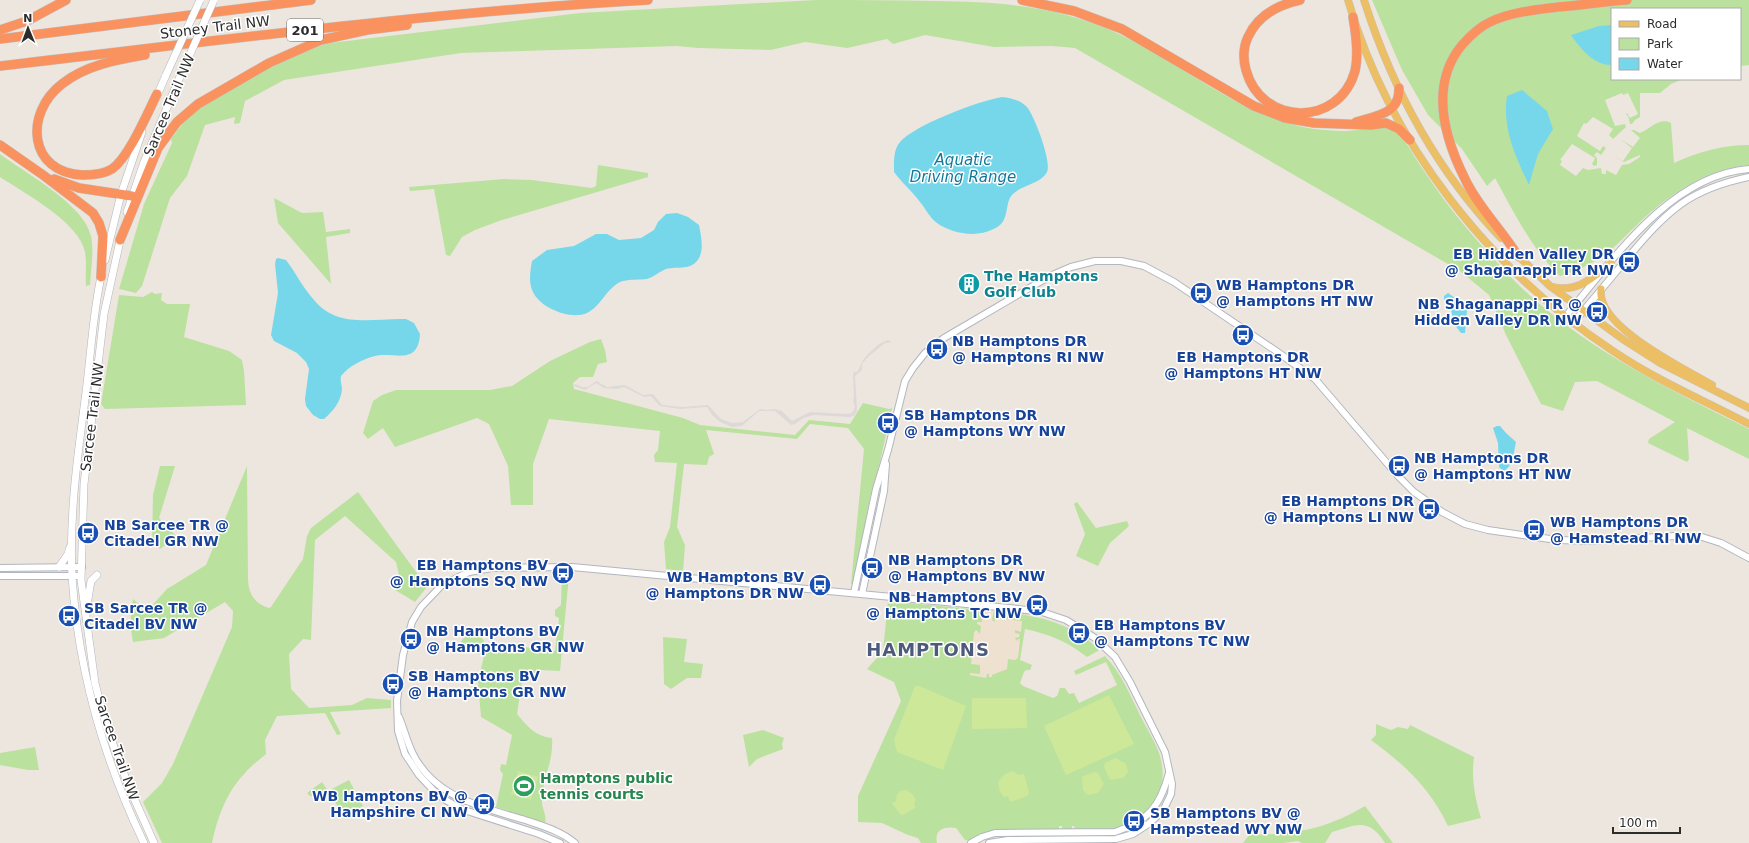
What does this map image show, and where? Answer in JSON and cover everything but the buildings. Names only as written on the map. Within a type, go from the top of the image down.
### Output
[{"type":"highway","points":[[0,30],[27,21],[66,0]]},
{"type":"highway","name":"Stoney Trail NW","points":[[0,39],[311,0]]},
{"type":"highway","name":"Stoney Trail NW","points":[[0,66],[402,19],[648,0]]},
{"type":"highway","points":[[1022,0],[1074,11],[1112,25],[1254,106],[1272,113],[1299,121],[1314,123],[1351,123],[1371,125],[1386,123],[1399,129],[1410,140]]},
{"type":"highway","points":[[1300,0],[1281,5],[1264,16],[1250,34],[1245,48],[1245,67],[1251,84],[1263,100],[1279,109],[1298,113],[1318,111],[1330,105],[1344,93],[1352,79],[1356,62],[1357,44],[1353,17]]},
{"type":"highway","points":[[1518,256],[1476,198],[1465,180],[1451,146],[1444,123],[1442,103],[1447,73],[1452,60],[1457,51],[1474,33],[1490,22],[1501,18],[1528,11],[1627,0]]},
{"type":"highway","points":[[120,240],[158,148],[177,122],[198,104],[269,63],[321,40],[367,30],[438,21],[601,6],[610,2]]},
{"type":"highway","points":[[157,94],[123,159],[111,170],[92,175],[71,174],[54,167],[42,154],[36,133],[40,112],[48,97],[58,88],[82,72],[106,63],[265,34]]},
{"type":"highway","points":[[1351,123],[1385,113],[1392,108],[1397,103],[1399,88]]},
{"type":"highway","points":[[0,145],[93,213],[99,223],[103,236],[101,276]]},
{"type":"highway","points":[[43,175],[64,184],[79,188],[132,196]]},
{"type":"main road","name":"Sarcee Trail NW","points":[[144,843],[124,800],[100,730],[88,684],[72,576],[75,482],[101,276],[121,194],[133,157],[157,94],[200,0]]},
{"type":"main road","name":"Sarcee Trail NW","points":[[154,843],[129,787],[106,726],[95,683],[81,576],[84,484],[108,291],[120,240],[132,196],[153,141],[214,0]]},
{"type":"main road","points":[[1348,0],[1373,70],[1392,108],[1410,140],[1452,203],[1469,225],[1510,267],[1573,323],[1614,352],[1652,375],[1749,424]]},
{"type":"main road","points":[[1364,0],[1385,59],[1426,139],[1454,182],[1488,225],[1550,286],[1624,340],[1653,358],[1749,408]]},
{"type":"main road","points":[[1550,286],[1568,289],[1579,286],[1611,263]]},
{"type":"main road","points":[[1601,289],[1600,296],[1605,307],[1615,320],[1630,334],[1641,343],[1722,390],[1728,397]]},
{"type":"main road","points":[[60,568],[68,554],[72,541]]},
{"type":"main road","points":[[86,617],[88,591],[91,581],[97,576]]},
{"type":"street","points":[[1565,317],[1654,215],[1676,196],[1705,181],[1726,173],[1749,168]]},
{"type":"street","points":[[1573,323],[1659,223],[1682,203],[1723,183],[1749,178]]},
{"type":"street","points":[[854,593],[876,489],[888,450],[905,382],[913,368],[930,349],[944,338],[1050,276],[1071,267],[1095,261],[1121,261],[1144,266],[1174,282],[1279,353],[1315,379],[1398,476],[1420,497],[1442,512],[1465,524],[1488,530],[1557,540],[1591,542],[1675,536],[1702,537],[1721,543],[1749,558]]},
{"type":"street","points":[[862,594],[884,491],[888,450]]},
{"type":"street","points":[[0,568],[82,567]]},
{"type":"street","points":[[560,843],[539,834],[461,809],[444,799],[424,780],[406,757],[398,731],[398,701],[402,664],[412,622],[425,601],[442,585],[469,572],[492,568],[572,567],[1030,610],[1066,620],[1095,638],[1115,657],[1130,682],[1165,752],[1169,765],[1169,773],[1165,788],[1153,811],[1130,827],[1115,832],[995,833],[982,837],[971,843]]},
{"type":"street","points":[[0,576],[81,576]]},
{"type":"street","points":[[398,715],[417,760],[424,771],[441,788],[457,798],[560,832],[575,843]]},
{"type":"street","points":[[989,843],[1008,840],[1116,840],[1133,834],[1147,825],[1163,811],[1172,788],[1169,773]]},
{"type":"shaded area","points":[[888,340],[892,342],[885,343],[868,357],[862,364],[862,370],[855,376],[857,411],[854,416],[849,417],[814,415],[803,418],[791,425],[775,411],[759,411],[742,426],[732,427],[720,422],[712,415],[707,407],[680,409],[660,406],[651,396],[644,397],[624,387],[617,389],[604,388],[596,383],[585,390],[574,386],[575,384],[582,387],[588,387],[596,381],[607,387],[625,385],[643,395],[653,394],[662,405],[682,407],[708,405],[721,419],[732,423],[743,422],[760,409],[775,409],[782,411],[792,421],[810,412],[848,414],[853,412],[855,407],[853,400],[853,373],[858,371],[867,355],[879,344]]},
{"type":"shaded area","points":[[981,610],[1027,614],[1024,635],[1016,637],[1020,639],[1018,658],[1015,660],[1008,659],[1007,669],[993,677],[987,676],[989,675],[987,674],[986,678],[969,685],[974,633],[977,631],[977,622],[981,622]]},
{"type":"green space","points":[[816,0],[981,2],[1024,6],[1046,10],[1067,15],[1110,30],[1155,53],[1241,104],[1288,123],[1332,131],[1353,131],[1371,127],[1389,128],[1406,142],[1441,195],[1466,228],[1497,263],[1531,297],[1559,320],[1620,361],[1651,379],[1749,429],[1749,459],[1687,428],[1689,459],[1687,462],[1648,443],[1649,439],[1675,422],[1597,381],[1575,382],[1563,411],[1541,404],[1506,335],[1489,295],[1460,271],[1075,48],[1052,46],[994,47],[925,35],[893,44],[887,39],[847,48],[805,42],[771,50],[677,46],[461,53],[284,80],[245,101],[240,123],[234,124],[235,117],[205,125],[187,176],[170,198],[142,286],[136,293],[119,289],[144,204],[172,143],[171,139],[191,112],[233,85],[303,50],[330,43],[580,13]]},
{"type":"green space","points":[[1372,0],[1749,0],[1749,65],[1741,66],[1741,8],[1611,8],[1611,80],[1681,80],[1671,84],[1660,93],[1640,93],[1640,117],[1632,124],[1630,124],[1626,114],[1627,113],[1630,118],[1638,114],[1628,93],[1623,95],[1622,93],[1605,100],[1615,126],[1625,124],[1626,127],[1613,139],[1609,135],[1613,129],[1593,117],[1586,124],[1584,123],[1577,136],[1600,151],[1603,146],[1606,148],[1601,155],[1597,152],[1594,155],[1597,158],[1597,165],[1594,166],[1592,164],[1595,158],[1572,144],[1560,160],[1562,161],[1560,165],[1576,176],[1583,168],[1588,170],[1601,168],[1602,174],[1606,174],[1606,170],[1616,175],[1622,165],[1629,164],[1640,157],[1640,155],[1624,162],[1611,155],[1623,161],[1632,148],[1620,139],[1633,147],[1640,138],[1631,130],[1640,133],[1663,121],[1671,123],[1674,163],[1710,150],[1729,146],[1749,145],[1749,165],[1733,167],[1718,172],[1689,185],[1662,203],[1603,256],[1592,263],[1560,276],[1532,243],[1495,178],[1487,186],[1462,149],[1428,115],[1402,70]]},
{"type":"green space","points":[[0,154],[66,201],[86,224],[91,236],[92,248],[90,285],[86,286],[86,256],[81,241],[62,219],[0,177]]},
{"type":"green space","points":[[598,165],[648,173],[648,177],[499,221],[475,230],[462,237],[450,256],[446,255],[434,189],[410,191],[409,187],[504,179],[532,180],[592,188],[596,186]]},
{"type":"green space","points":[[274,198],[302,213],[323,212],[326,232],[350,229],[350,233],[326,237],[331,284],[278,223]]},
{"type":"green space","points":[[152,292],[155,294],[162,293],[161,300],[167,304],[190,304],[184,337],[229,351],[242,360],[246,405],[105,409],[101,404],[119,295],[143,297]]},
{"type":"green space","points":[[601,339],[607,362],[598,364],[593,377],[580,377],[573,383],[574,389],[683,418],[700,425],[795,435],[809,420],[850,424],[863,403],[889,409],[892,408],[870,498],[854,583],[851,584],[864,449],[848,428],[810,424],[797,439],[706,430],[714,454],[709,457],[707,465],[684,464],[677,527],[685,545],[683,571],[666,569],[664,542],[670,527],[677,463],[655,462],[654,455],[658,450],[660,431],[549,419],[533,464],[533,505],[511,505],[508,466],[489,424],[477,418],[395,447],[383,428],[368,439],[363,433],[373,401],[382,395],[396,390],[490,390],[512,386],[550,361],[590,342]]},
{"type":"green space","points":[[160,466],[175,466],[159,518],[177,537],[160,549],[152,544],[153,495]]},
{"type":"green space","points":[[247,466],[248,580],[251,594],[256,601],[269,608],[271,607],[303,559],[307,536],[311,528],[358,492],[427,587],[415,602],[395,590],[400,579],[396,562],[345,516],[315,540],[311,640],[303,639],[289,654],[291,689],[309,708],[352,705],[367,698],[391,700],[391,708],[330,712],[341,734],[337,735],[325,713],[277,716],[265,740],[266,754],[247,770],[228,796],[220,815],[212,843],[162,843],[143,802],[162,783],[173,764],[232,627],[233,611],[225,602],[164,638],[133,642],[131,631],[131,610],[133,599],[147,611],[167,589],[206,565]]},
{"type":"green space","points":[[1077,502],[1096,528],[1127,521],[1129,526],[1110,543],[1098,566],[1076,556],[1085,534],[1074,504]]},
{"type":"green space","points":[[562,575],[569,575],[560,671],[540,670],[522,682],[517,714],[528,727],[536,733],[552,738],[551,754],[544,786],[542,805],[545,823],[496,807],[503,774],[500,770],[501,764],[506,765],[512,735],[481,717],[478,681],[484,656],[458,646],[465,636],[476,627],[486,645],[493,649],[517,646],[555,651],[559,618],[555,616],[555,610],[561,605]]},
{"type":"green space","points":[[888,601],[981,610],[982,622],[977,622],[977,624],[981,626],[980,634],[976,630],[974,633],[971,664],[980,665],[980,674],[970,673],[970,675],[986,678],[987,674],[989,674],[989,677],[992,677],[992,675],[1007,669],[1008,659],[1015,660],[1018,658],[1020,639],[1017,641],[1015,638],[1019,637],[1020,634],[1015,633],[1015,630],[1021,632],[1022,621],[996,618],[994,622],[992,619],[994,611],[1024,615],[1051,621],[1087,639],[1099,649],[1087,657],[1058,639],[1025,629],[1020,660],[1032,665],[1030,670],[1026,670],[1024,672],[1020,683],[1023,686],[1053,698],[1057,696],[1060,688],[1065,688],[1069,694],[1074,693],[1079,703],[1117,685],[1106,662],[1076,675],[1074,671],[1105,656],[1126,686],[1160,755],[1163,773],[1162,784],[1159,794],[1154,802],[1139,816],[1116,828],[1075,829],[1074,826],[1072,826],[1072,830],[1062,830],[1062,826],[1059,826],[1059,830],[1001,831],[970,841],[965,840],[956,828],[944,828],[941,830],[937,834],[937,843],[921,843],[918,838],[882,823],[858,822],[858,796],[901,701],[894,682],[867,669],[883,651]]},
{"type":"green space","points":[[663,637],[687,639],[684,662],[703,664],[701,678],[687,678],[671,689],[664,684]]},
{"type":"green space","points":[[915,686],[919,686],[966,706],[943,770],[897,752],[894,740]]},
{"type":"green space","points":[[1109,695],[1134,744],[1066,775],[1044,726]]},
{"type":"green space","points":[[972,698],[1026,698],[1027,728],[972,729]]},
{"type":"green space","points":[[1376,724],[1391,730],[1398,727],[1408,729],[1410,725],[1474,757],[1474,788],[1481,818],[1448,826],[1433,800],[1416,778],[1371,740],[1376,735]]},
{"type":"green space","points":[[763,730],[784,738],[782,744],[783,749],[757,759],[749,767],[743,735]]},
{"type":"green space","points":[[35,747],[39,770],[28,770],[0,765],[0,753]]},
{"type":"green space","points":[[1116,758],[1126,764],[1128,772],[1123,778],[1110,780],[1104,767],[1105,763]]},
{"type":"green space","name":"Hamptons public tennis courts","points":[[518,771],[538,777],[531,800],[511,794]]},
{"type":"green space","points":[[1013,771],[1018,775],[1024,774],[1029,793],[1027,796],[1010,802],[1008,796],[1004,797],[1000,792],[998,782],[1005,774]]},
{"type":"green space","points":[[1094,772],[1098,773],[1104,784],[1098,793],[1088,795],[1083,790],[1082,777]]},
{"type":"green space","points":[[349,780],[363,806],[343,816],[333,798],[310,796],[307,793],[322,782],[328,791]]},
{"type":"green space","points":[[906,790],[914,796],[914,804],[916,807],[903,815],[900,814],[892,803],[896,801],[897,794]]},
{"type":"green space","points":[[1365,806],[1393,843],[1385,843],[1373,829],[1362,825],[1348,827],[1332,832],[1325,843],[1302,843],[1298,841],[1283,843],[1243,843],[1249,835],[1296,832],[1323,825],[1336,821]]},
{"type":"water","points":[[1611,25],[1611,65],[1599,63],[1593,59],[1583,50],[1571,35],[1599,26]]},
{"type":"water","points":[[1522,90],[1547,111],[1553,129],[1538,154],[1529,185],[1511,142],[1506,119],[1507,96]]},
{"type":"water","name":"Aquatic Driving Range","points":[[1002,97],[1018,101],[1027,107],[1030,112],[1038,128],[1045,149],[1048,167],[1047,172],[1036,182],[1020,189],[1012,195],[1008,202],[1005,218],[1000,225],[977,234],[960,233],[951,230],[934,221],[917,198],[894,172],[894,157],[896,149],[900,142],[908,135],[933,121],[978,103]]},
{"type":"water","points":[[677,213],[688,217],[699,225],[702,242],[701,254],[693,265],[666,269],[647,279],[623,281],[613,287],[592,310],[580,315],[558,312],[544,304],[534,294],[530,282],[532,261],[547,250],[574,246],[596,234],[607,234],[619,240],[641,238],[654,230],[658,222],[666,214]]},
{"type":"water","points":[[276,259],[286,260],[306,291],[323,309],[334,315],[356,320],[406,319],[414,323],[420,334],[415,351],[410,354],[404,356],[375,356],[361,361],[348,369],[341,376],[342,389],[338,402],[324,419],[320,419],[313,415],[306,406],[305,399],[309,369],[306,362],[297,353],[274,341],[271,335],[278,293],[275,264]]},
{"type":"water","points":[[1448,293],[1465,305],[1467,310],[1465,333],[1461,333],[1454,324],[1451,309],[1444,299],[1444,296]]},
{"type":"water","points":[[1500,426],[1516,442],[1511,463],[1503,471],[1499,467],[1498,443],[1493,428]]},
{"type":"place","name":"EB Hidden Valley DR @ Shaganappi TR NW","points":[[1629,262]]},
{"type":"place","name":"The Hamptons Golf Club","points":[[969,284]]},
{"type":"place","name":"WB Hamptons DR @ Hamptons HT NW","points":[[1201,293]]},
{"type":"place","name":"NB Shaganappi TR @ Hidden Valley DR NW","points":[[1597,312]]},
{"type":"place","name":"EB Hamptons DR @ Hamptons HT NW","points":[[1243,335]]},
{"type":"place","name":"NB Hamptons DR @ Hamptons RI NW","points":[[937,349]]},
{"type":"place","name":"SB Hamptons DR @ Hamptons WY NW","points":[[888,423]]},
{"type":"place","name":"NB Hamptons DR @ Hamptons HT NW","points":[[1399,466]]},
{"type":"place","name":"EB Hamptons DR @ Hamptons LI NW","points":[[1429,509]]},
{"type":"place","name":"WB Hamptons DR @ Hamstead RI NW","points":[[1534,530]]},
{"type":"place","name":"NB Sarcee TR @ Citadel GR NW","points":[[88,533]]},
{"type":"place","name":"NB Hamptons DR @ Hamptons BV NW","points":[[872,568]]},
{"type":"place","name":"EB Hamptons BV @ Hamptons SQ NW","points":[[563,573]]},
{"type":"place","name":"WB Hamptons BV @ Hamptons DR NW","points":[[820,585]]},
{"type":"place","name":"NB Hamptons BV @ Hamptons TC NW","points":[[1037,605]]},
{"type":"place","name":"SB Sarcee TR @ Citadel BV NW","points":[[69,616]]},
{"type":"place","name":"EB Hamptons BV @ Hamptons TC NW","points":[[1079,633]]},
{"type":"place","name":"NB Hamptons BV @ Hamptons GR NW","points":[[411,639]]},
{"type":"place","name":"SB Hamptons BV @ Hamptons GR NW","points":[[393,684]]},
{"type":"place","name":"Hamptons public tennis courts","points":[[524,786]]},
{"type":"place","name":"WB Hamptons BV @ Hampshire CI NW","points":[[484,804]]},
{"type":"place","name":"SB Hamptons BV @ Hampstead WY NW","points":[[1134,821]]},
{"type":"district","name":"HAMPTONS","points":[[928,649]]}]
